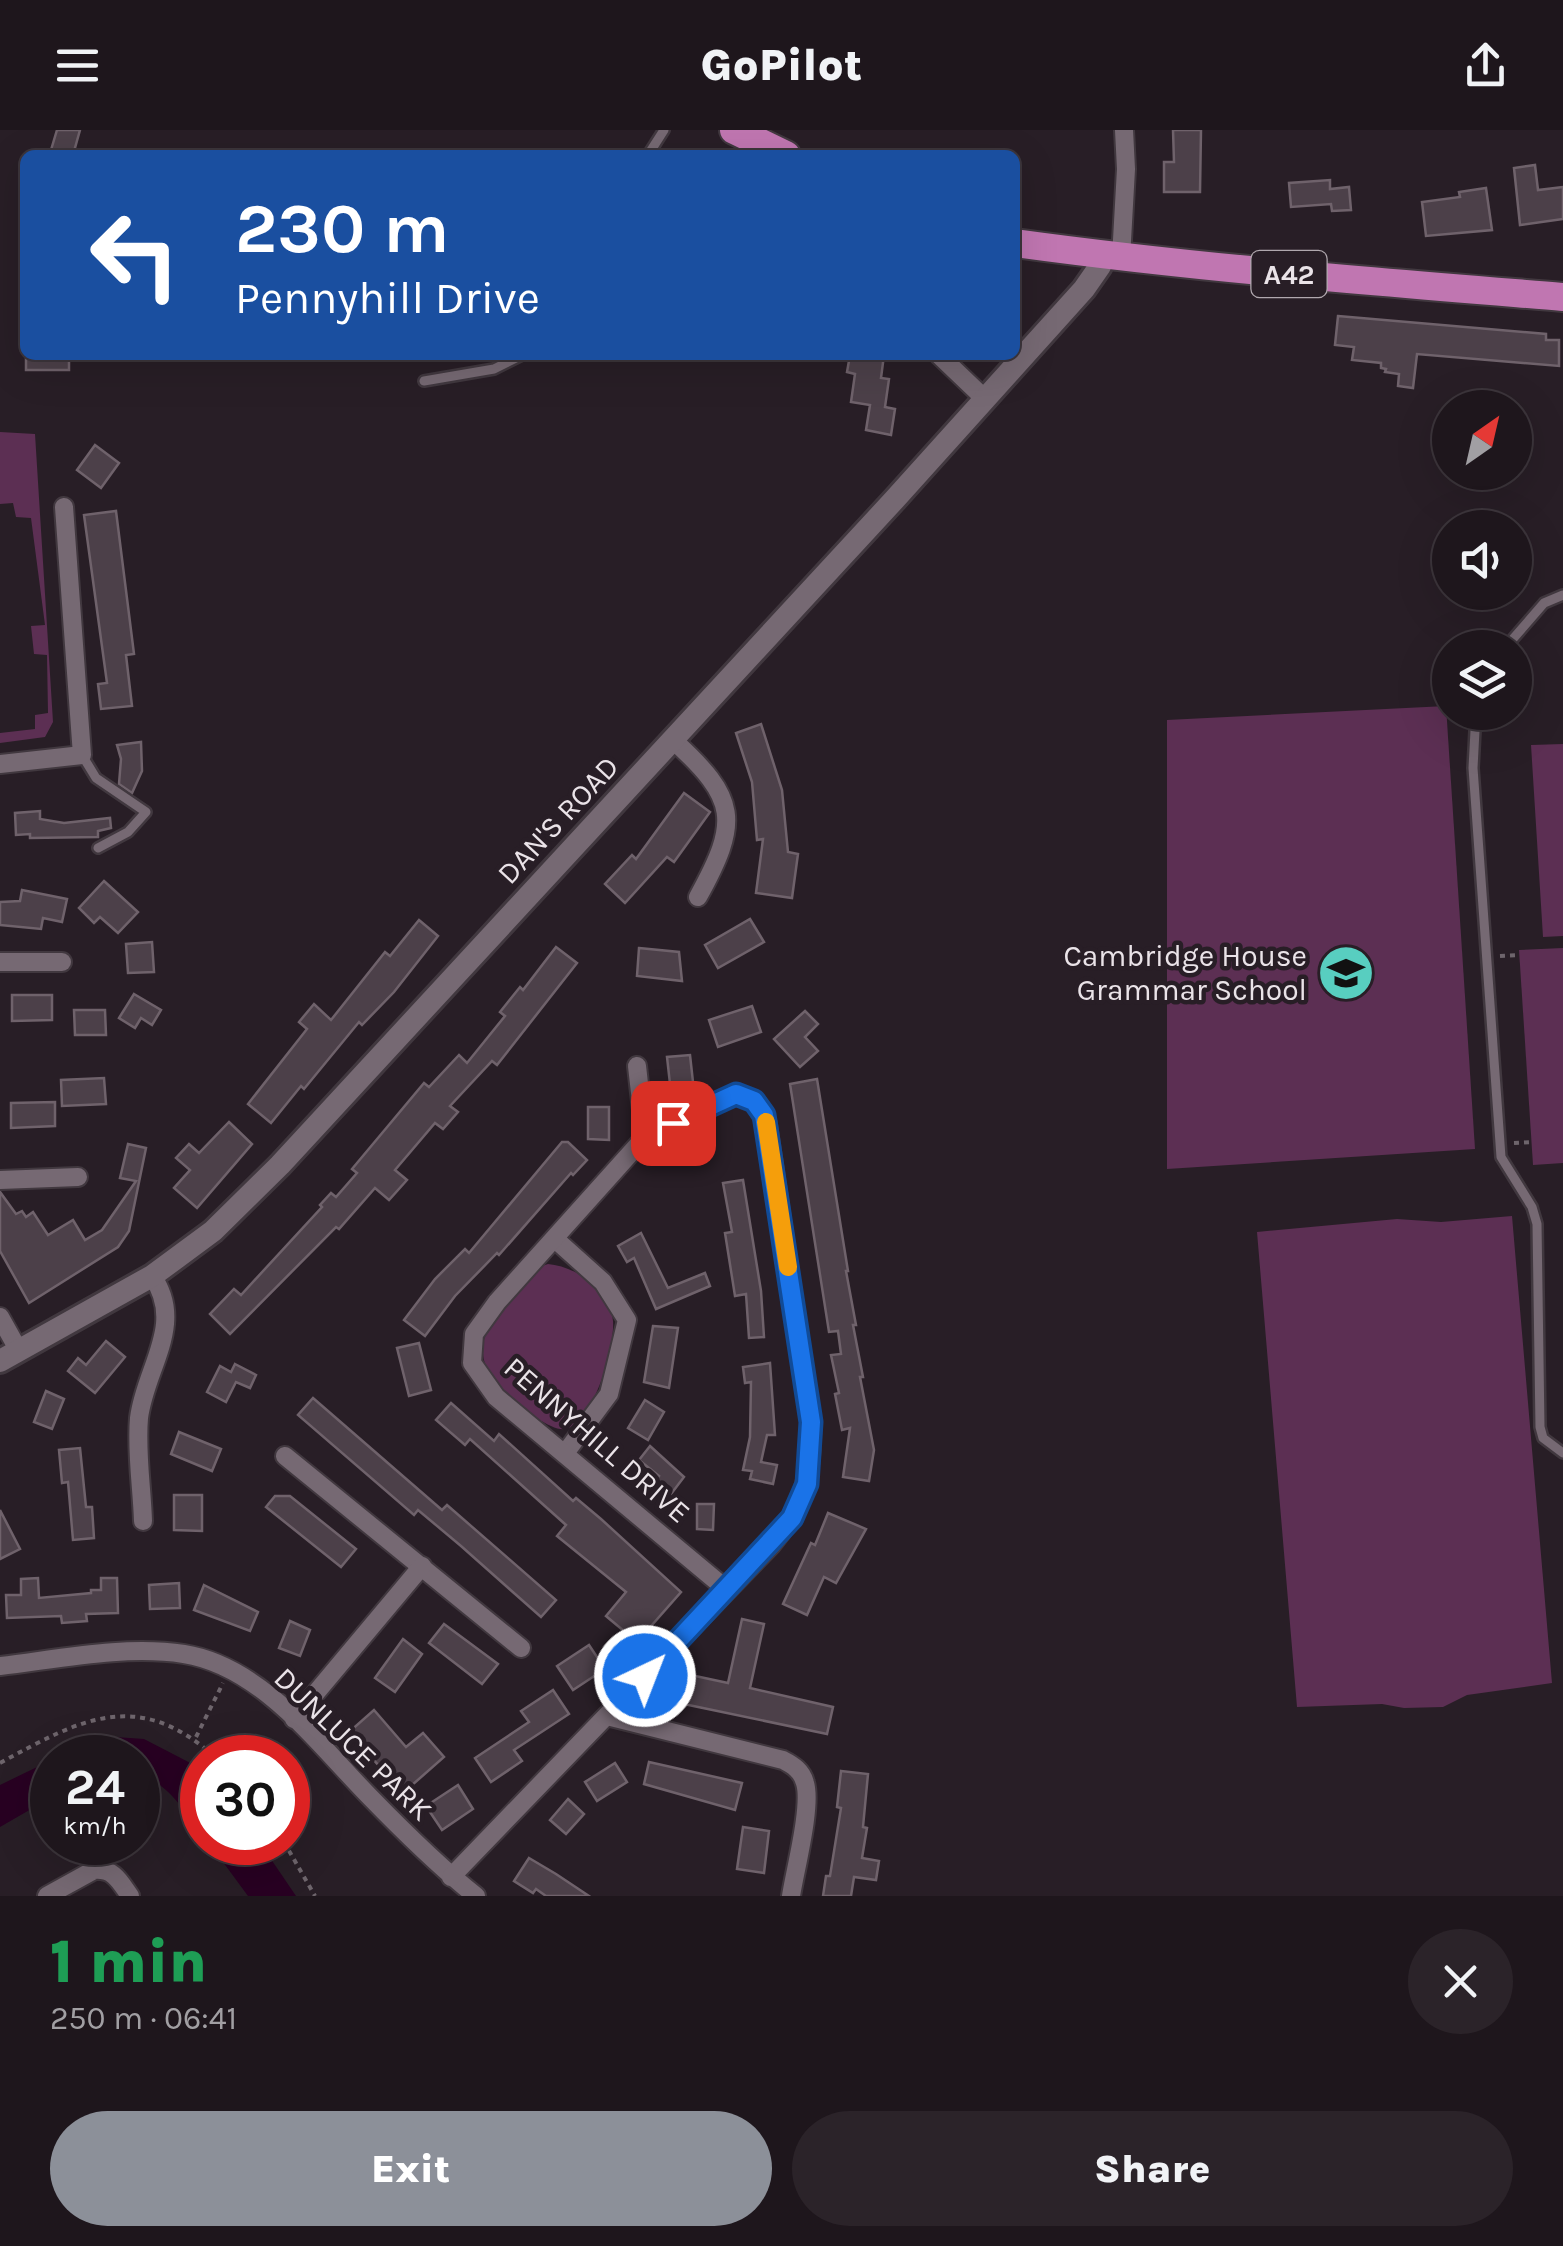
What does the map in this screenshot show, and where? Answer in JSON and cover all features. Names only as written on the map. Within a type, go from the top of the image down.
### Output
[{"type":"main road","points":[[734,130],[776,150]]},
{"type":"main road","name":"A42","points":[[1020,244],[1111,256],[1563,297]]},
{"type":"street","points":[[1111,256],[1126,169],[1124,130]]},
{"type":"street","name":"DAN'S ROAD","points":[[9,1356],[152,1276],[213,1231],[280,1165],[985,399],[1111,256]]},
{"type":"street","points":[[943,360],[985,399]]},
{"type":"street","points":[[0,764],[82,755],[64,507]]},
{"type":"street","points":[[673,740],[710,774],[719,787],[725,813],[722,849],[698,897]]},
{"type":"street","points":[[0,962],[62,962]]},
{"type":"street","points":[[637,1066],[645,1137]]},
{"type":"street","name":"PENNYHILL DRIVE","points":[[728,1096],[748,1096],[767,1124],[811,1422],[811,1458],[807,1484],[792,1518],[726,1590],[496,1397],[472,1363],[474,1334],[497,1302],[645,1137],[728,1096]]},
{"type":"street","points":[[0,1180],[78,1177]]},
{"type":"street","points":[[554,1239],[602,1282],[626,1320],[609,1394],[566,1452]]},
{"type":"street","points":[[144,1521],[140,1418],[164,1336],[166,1312],[164,1293],[152,1276]]},
{"type":"street","points":[[0,1317],[9,1356]]},
{"type":"street","points":[[286,1456],[521,1648]]},
{"type":"street","points":[[294,1719],[422,1566]]},
{"type":"street","points":[[451,1876],[726,1590]]},
{"type":"street","name":"DUNLUCE PARK","points":[[0,1666],[144,1652],[187,1654],[230,1670],[294,1719],[451,1876],[476,1896]]},
{"type":"street","points":[[607,1716],[783,1760],[796,1768],[806,1784],[806,1803],[791,1896]]},
{"type":"street","points":[[47,1896],[102,1869],[113,1873],[130,1896]]},
{"type":"lane","points":[[424,381],[494,370],[513,360]]},
{"type":"lane","points":[[1521,630],[1544,604],[1563,595]]},
{"type":"lane","points":[[1475,730],[1473,768],[1500,1158],[1532,1207],[1537,1224],[1540,1427],[1543,1438],[1563,1453]]},
{"type":"lane","points":[[82,755],[96,778],[146,812],[128,832],[98,848]]},
{"type":"path","points":[[1486,957],[1520,955]]},
{"type":"path","points":[[197,1735],[230,1670]]},
{"type":"path","points":[[0,1762],[58,1730],[111,1718],[143,1716],[170,1724],[188,1735]]},
{"type":"path","points":[[298,1865],[316,1896]]},
{"type":"shaded area","points":[[0,432],[35,434],[53,722],[45,737],[0,743],[0,733],[35,729],[35,715],[48,713],[47,655],[34,654],[31,626],[45,625],[31,518],[16,517],[13,503],[0,504]]},
{"type":"shaded area","points":[[1432,707],[1432,730],[1448,730],[1475,1149],[1167,1169],[1167,720]]},
{"type":"shaded area","points":[[1563,744],[1563,936],[1543,937],[1531,745]]},
{"type":"shaded area","points":[[1563,948],[1563,1163],[1533,1165],[1519,950]]},
{"type":"shaded area","points":[[1512,1216],[1552,1683],[1467,1695],[1443,1707],[1297,1707],[1257,1232],[1397,1219],[1441,1222]]},
{"type":"shaded area","points":[[548,1264],[569,1269],[590,1282],[606,1299],[613,1321],[601,1383],[585,1413],[565,1429],[547,1424],[515,1401],[492,1377],[484,1361],[483,1346],[494,1317],[539,1267]]},
{"type":"shaded area","points":[[160,1747],[180,1758],[180,1805],[160,1786]]},
{"type":"shaded area","points":[[30,1771],[30,1810],[0,1827],[0,1785]]},
{"type":"shaded area","points":[[225,1865],[275,1865],[296,1896],[248,1896]]},
{"type":"building","points":[[57,130],[80,130],[74,150],[51,150]]},
{"type":"building","points":[[1173,130],[1201,130],[1200,192],[1164,192],[1164,162],[1174,162]]},
{"type":"building","points":[[1535,165],[1538,190],[1563,187],[1563,219],[1520,225],[1514,168]]},
{"type":"building","points":[[1330,180],[1330,189],[1349,187],[1351,210],[1332,211],[1331,204],[1291,207],[1289,183]]},
{"type":"building","points":[[1486,188],[1492,230],[1426,236],[1422,202],[1460,197],[1459,192]]},
{"type":"building","points":[[1338,316],[1546,334],[1546,340],[1559,340],[1559,366],[1417,354],[1413,388],[1398,386],[1399,374],[1385,372],[1381,363],[1352,360],[1354,347],[1335,345]]},
{"type":"building","points":[[26,360],[69,360],[69,370],[26,370]]},
{"type":"building","points":[[849,360],[883,360],[881,378],[889,379],[885,407],[895,409],[891,435],[866,430],[870,405],[851,402],[855,374],[847,372]]},
{"type":"building","points":[[95,445],[119,463],[101,488],[77,470]]},
{"type":"building","points":[[116,511],[134,654],[126,655],[132,706],[101,709],[98,684],[107,683],[84,515]]},
{"type":"building","points":[[761,724],[782,790],[788,852],[798,854],[792,898],[756,893],[763,839],[757,840],[752,782],[736,733]]},
{"type":"building","points":[[141,742],[142,771],[132,793],[119,784],[121,759],[117,745]]},
{"type":"building","points":[[684,793],[710,812],[674,862],[667,857],[625,903],[605,884],[632,855],[636,859]]},
{"type":"building","points":[[40,811],[40,819],[64,823],[110,818],[111,828],[98,831],[98,837],[16,835],[15,813]]},
{"type":"building","points":[[104,881],[138,912],[118,933],[100,917],[94,923],[79,908]]},
{"type":"building","points":[[22,890],[67,899],[62,922],[43,918],[41,929],[0,925],[0,902],[20,901]]},
{"type":"building","points":[[750,919],[764,942],[718,968],[705,945]]},
{"type":"building","points":[[419,920],[438,936],[394,992],[362,1025],[359,1022],[271,1123],[248,1104],[307,1029],[299,1022],[314,1004],[331,1020],[385,952],[390,956]]},
{"type":"building","points":[[152,942],[154,972],[128,973],[126,944]]},
{"type":"building","points":[[556,947],[577,963],[497,1065],[492,1061],[450,1106],[458,1112],[443,1129],[435,1123],[395,1170],[407,1180],[389,1200],[375,1188],[339,1229],[336,1227],[230,1334],[210,1314],[234,1289],[241,1295],[331,1193],[336,1197],[357,1173],[352,1169],[424,1083],[429,1087],[459,1055],[467,1063],[505,1016],[500,1012],[520,987],[523,990]]},
{"type":"building","points":[[639,948],[679,952],[682,981],[637,976]]},
{"type":"building","points":[[134,994],[161,1010],[152,1025],[141,1018],[135,1028],[119,1018]]},
{"type":"building","points":[[12,995],[52,995],[52,1020],[12,1021]]},
{"type":"building","points":[[752,1006],[761,1032],[718,1047],[709,1020]]},
{"type":"building","points":[[74,1010],[105,1010],[106,1035],[75,1035]]},
{"type":"building","points":[[805,1011],[818,1024],[805,1037],[818,1051],[800,1067],[774,1039]]},
{"type":"building","points":[[690,1055],[694,1091],[671,1093],[667,1057]]},
{"type":"building","points":[[104,1078],[106,1104],[62,1106],[61,1080]]},
{"type":"building","points":[[817,1079],[874,1450],[869,1481],[843,1477],[850,1428],[842,1430],[835,1394],[839,1393],[831,1355],[841,1354],[838,1331],[829,1332],[790,1084]]},
{"type":"building","points":[[55,1102],[55,1126],[11,1128],[11,1103]]},
{"type":"building","points":[[588,1107],[609,1107],[609,1140],[588,1139]]},
{"type":"building","points":[[229,1122],[252,1144],[197,1208],[174,1188],[190,1170],[176,1158],[189,1144],[199,1153]]},
{"type":"building","points":[[562,1142],[568,1142],[587,1160],[499,1255],[455,1296],[425,1336],[404,1320],[435,1279],[465,1249],[469,1253]]},
{"type":"building","points":[[128,1144],[146,1148],[129,1231],[118,1247],[29,1303],[0,1251],[0,1192],[16,1214],[22,1211],[26,1217],[33,1212],[48,1235],[73,1220],[85,1240],[102,1230],[136,1181],[120,1178]]},
{"type":"building","points":[[743,1180],[761,1291],[764,1337],[749,1338],[746,1294],[735,1296],[725,1233],[732,1232],[723,1183]]},
{"type":"building","points":[[641,1233],[668,1288],[705,1273],[710,1286],[656,1309],[634,1258],[627,1262],[618,1246]]},
{"type":"building","points":[[653,1326],[678,1328],[669,1388],[644,1382]]},
{"type":"building","points":[[106,1341],[125,1357],[95,1393],[68,1371],[78,1358],[86,1365]]},
{"type":"building","points":[[419,1343],[431,1390],[409,1396],[397,1348]]},
{"type":"building","points":[[770,1363],[775,1435],[767,1435],[761,1462],[777,1465],[773,1484],[750,1479],[752,1471],[743,1470],[750,1437],[751,1382],[745,1383],[743,1367]]},
{"type":"building","points":[[235,1364],[256,1375],[250,1388],[236,1382],[226,1402],[207,1392],[220,1366],[231,1372]]},
{"type":"building","points":[[46,1391],[64,1399],[52,1429],[34,1422]]},
{"type":"building","points":[[313,1398],[442,1510],[447,1505],[556,1600],[541,1617],[418,1510],[414,1515],[298,1415]]},
{"type":"building","points":[[645,1400],[664,1412],[648,1440],[628,1428]]},
{"type":"building","points":[[451,1403],[494,1441],[499,1434],[681,1592],[637,1642],[606,1616],[626,1592],[557,1536],[566,1525],[470,1439],[465,1445],[436,1420]]},
{"type":"building","points":[[179,1432],[221,1449],[212,1471],[171,1454]]},
{"type":"building","points":[[650,1446],[684,1477],[668,1498],[652,1485],[659,1476],[639,1460]]},
{"type":"building","points":[[80,1448],[86,1507],[92,1507],[94,1538],[73,1540],[68,1482],[62,1483],[59,1450]]},
{"type":"building","points":[[174,1495],[202,1495],[202,1531],[174,1530]]},
{"type":"building","points":[[275,1496],[290,1496],[356,1549],[341,1567],[266,1507]]},
{"type":"building","points":[[697,1504],[714,1504],[713,1530],[697,1529]]},
{"type":"building","points":[[0,1510],[20,1549],[0,1559]]},
{"type":"building","points":[[828,1513],[866,1529],[836,1583],[824,1577],[807,1615],[783,1604]]},
{"type":"building","points":[[38,1578],[39,1598],[91,1593],[101,1590],[101,1578],[117,1578],[118,1613],[86,1614],[87,1621],[62,1623],[61,1616],[7,1618],[6,1595],[21,1595],[21,1579]]},
{"type":"building","points":[[179,1583],[180,1608],[150,1609],[149,1585]]},
{"type":"building","points":[[204,1585],[258,1612],[250,1631],[194,1610]]},
{"type":"building","points":[[742,1619],[764,1624],[750,1688],[833,1707],[827,1734],[679,1703],[686,1674],[728,1683]]},
{"type":"building","points":[[290,1621],[310,1630],[300,1656],[279,1648]]},
{"type":"building","points":[[444,1624],[498,1664],[482,1684],[429,1643]]},
{"type":"building","points":[[403,1639],[422,1654],[395,1692],[375,1678]]},
{"type":"building","points":[[589,1645],[605,1669],[573,1690],[557,1666]]},
{"type":"building","points":[[553,1690],[569,1714],[514,1750],[522,1761],[491,1782],[475,1758],[529,1722],[521,1711]]},
{"type":"building","points":[[374,1710],[406,1747],[423,1733],[444,1757],[403,1793],[349,1732]]},
{"type":"building","points":[[649,1762],[742,1783],[735,1810],[644,1784]]},
{"type":"building","points":[[615,1763],[627,1782],[597,1801],[585,1782]]},
{"type":"building","points":[[841,1771],[868,1774],[862,1858],[879,1861],[876,1880],[854,1877],[851,1896],[823,1896],[841,1808],[837,1807]]},
{"type":"building","points":[[458,1785],[473,1809],[442,1830],[426,1806]]},
{"type":"building","points":[[568,1799],[584,1814],[566,1834],[550,1820]]},
{"type":"building","points":[[743,1827],[769,1831],[764,1873],[737,1869]]},
{"type":"building","points":[[529,1858],[589,1896],[546,1896],[514,1881]]},
{"type":"slow traffic","points":[[766,1122],[788,1267]]},
{"type":"place","name":"Cambridge House Grammar School","points":[[1346,973]]},
{"type":"route","points":[[645,1676],[786,1527],[807,1484],[812,1440],[764,1115],[748,1096],[736,1094],[673,1123]]}]
